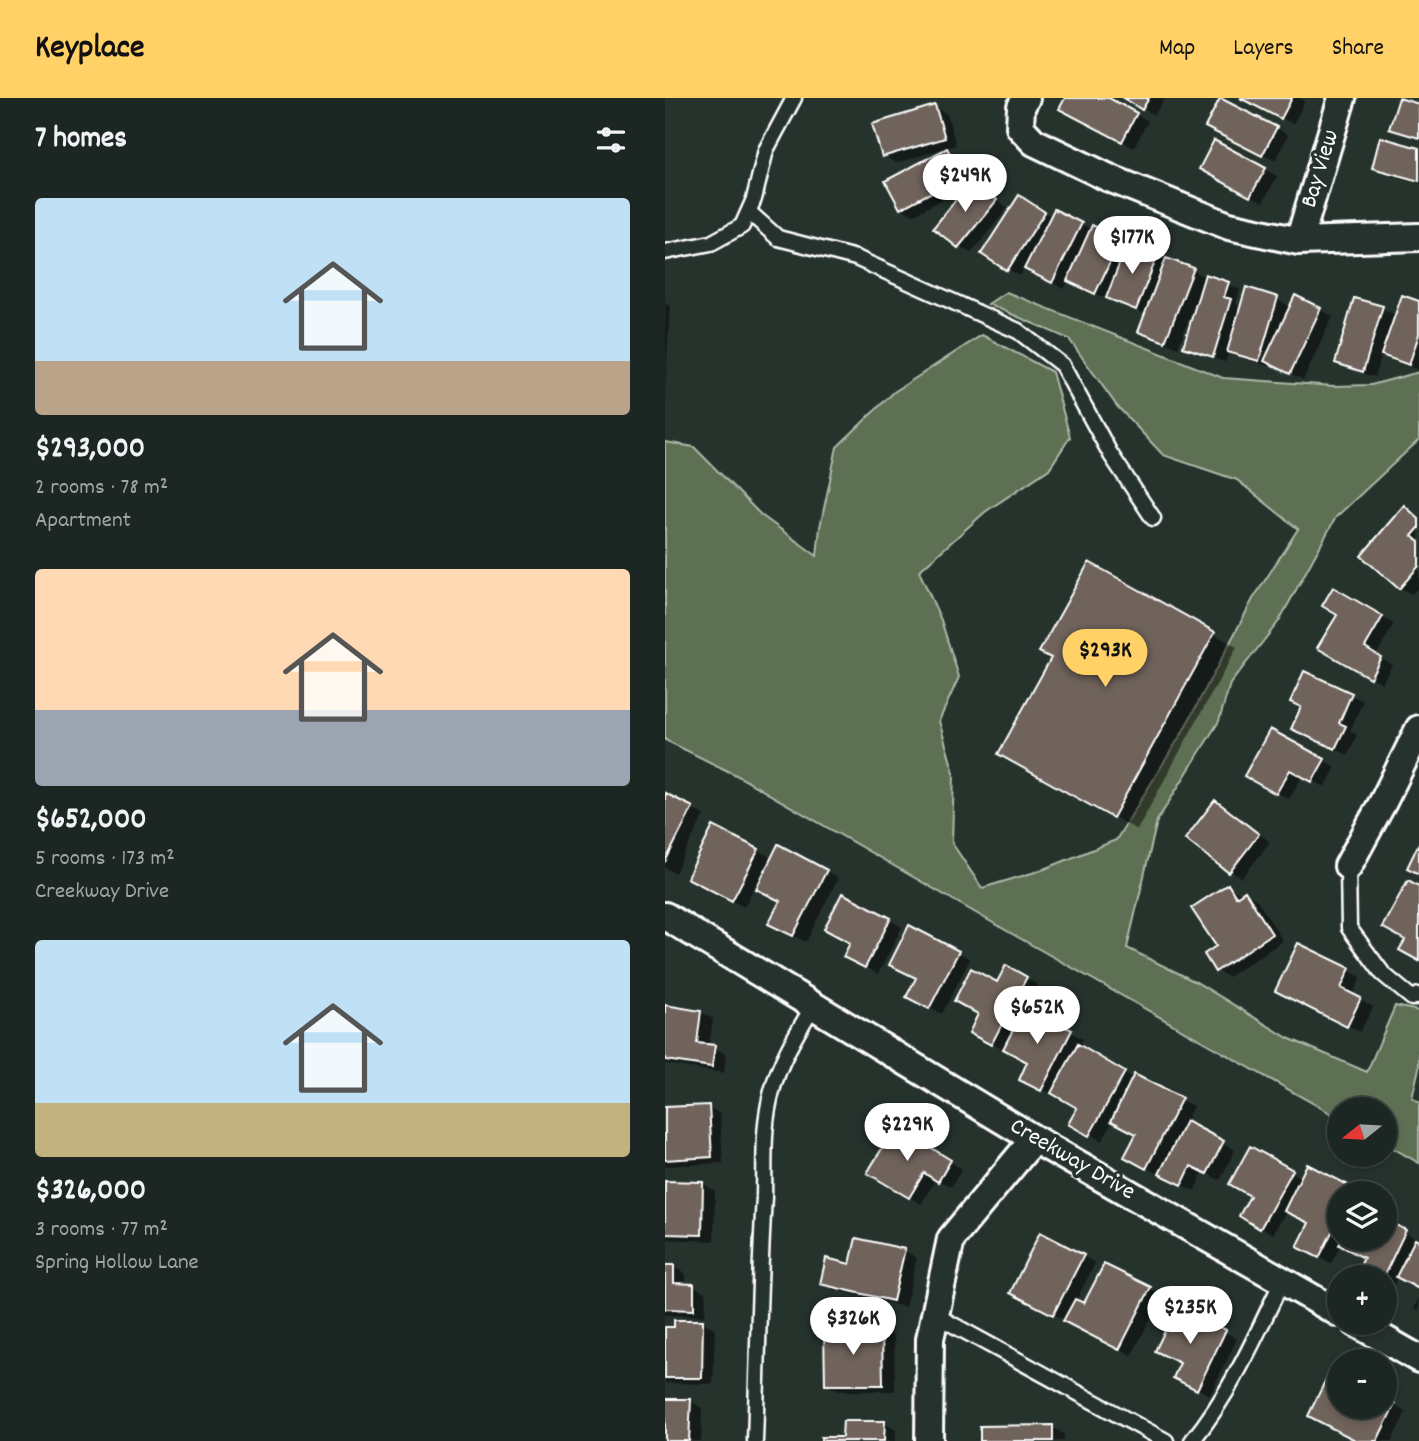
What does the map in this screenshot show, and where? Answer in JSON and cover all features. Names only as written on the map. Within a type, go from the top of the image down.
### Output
[{"type":"street","points":[[1026,98],[1021,107],[1020,127],[1034,142],[1109,178],[1229,226],[1299,241],[1419,237]]},
{"type":"street","name":"Bay View","points":[[1299,241],[1342,98]]},
{"type":"street","points":[[1348,866],[1419,729]]},
{"type":"street","name":"Creekway Drive","points":[[665,916],[1034,1139],[1327,1306]]},
{"type":"street","points":[[929,1441],[930,1339],[951,1239],[1034,1139]]},
{"type":"street","points":[[1377,1335],[1419,1359]]},
{"type":"lane","points":[[665,253],[711,243],[742,226],[754,199],[766,150],[794,98]]},
{"type":"lane","points":[[749,212],[778,238],[856,258],[1018,331],[1062,365],[1111,455],[1153,518]]},
{"type":"lane","points":[[1348,866],[1349,928],[1383,974],[1412,998],[1419,995]]},
{"type":"lane","points":[[755,1441],[764,1184],[763,1140],[772,1091],[786,1053],[813,1006]]},
{"type":"lane","points":[[1192,1441],[1208,1421],[1248,1353],[1282,1281]]},
{"type":"lane","points":[[935,1315],[1166,1441]]},
{"type":"green space","points":[[1006,292],[1223,378],[1334,386],[1371,385],[1419,372],[1419,440],[1336,517],[1279,621],[1230,684],[1219,721],[1157,821],[1127,948],[1196,982],[1288,1038],[1367,1072],[1395,1006],[1419,1011],[1419,1068],[1412,1098],[1419,1102],[1419,1163],[1397,1150],[1397,1097],[1327,1097],[1327,1111],[736,775],[665,740],[665,442],[694,447],[761,515],[817,556],[820,527],[837,447],[894,392],[982,335],[1052,372],[1070,437],[1049,469],[985,512],[919,571],[941,620],[959,677],[939,721],[954,773],[952,843],[982,888],[1042,870],[1116,840],[1182,733],[1253,599],[1298,529],[1237,480],[1163,455],[1117,406],[1069,339],[988,304]]},
{"type":"building","points":[[1065,98],[1109,98],[1137,113],[1122,142],[1059,109]]},
{"type":"building","points":[[1124,98],[1149,98],[1142,110]]},
{"type":"building","points":[[1220,98],[1277,127],[1262,156],[1205,127]]},
{"type":"building","points":[[1240,98],[1292,98],[1281,119]]},
{"type":"building","points":[[1399,98],[1419,104],[1419,138],[1389,129]]},
{"type":"building","points":[[935,105],[945,138],[882,157],[872,124]]},
{"type":"building","points":[[1380,137],[1419,148],[1419,181],[1372,168]]},
{"type":"building","points":[[1214,140],[1266,168],[1250,197],[1199,169]]},
{"type":"building","points":[[947,148],[962,176],[900,209],[885,181]]},
{"type":"building","points":[[972,180],[997,200],[958,248],[933,228]]},
{"type":"building","points":[[1019,195],[1045,212],[1007,271],[981,254]]},
{"type":"building","points":[[1054,209],[1082,223],[1052,283],[1024,269]]},
{"type":"building","points":[[1092,225],[1121,239],[1095,294],[1067,281]]},
{"type":"building","points":[[1128,242],[1158,254],[1136,310],[1106,298]]},
{"type":"building","points":[[1166,258],[1194,268],[1165,342],[1138,332]]},
{"type":"building","points":[[1205,274],[1229,282],[1224,297],[1231,299],[1213,357],[1183,347]]},
{"type":"building","points":[[1246,287],[1278,297],[1259,361],[1227,352]]},
{"type":"building","points":[[1295,295],[1321,308],[1290,374],[1264,361]]},
{"type":"building","points":[[1402,295],[1419,301],[1419,334],[1409,365],[1381,355]]},
{"type":"building","points":[[1354,298],[1383,306],[1363,372],[1335,363]]},
{"type":"building","points":[[1404,505],[1419,519],[1419,528],[1412,536],[1419,542],[1419,566],[1399,589],[1361,556]]},
{"type":"building","points":[[1089,562],[1215,632],[1113,818],[998,754],[1051,658],[1039,652]]},
{"type":"building","points":[[1333,587],[1383,616],[1365,647],[1381,657],[1370,678],[1317,648],[1337,615],[1322,606]]},
{"type":"building","points":[[1304,671],[1352,693],[1339,723],[1346,726],[1335,749],[1291,729],[1301,707],[1290,702]]},
{"type":"building","points":[[1270,729],[1325,759],[1312,782],[1290,770],[1276,794],[1244,776]]},
{"type":"building","points":[[665,793],[693,807],[665,862]]},
{"type":"building","points":[[1215,800],[1259,834],[1229,873],[1185,839]]},
{"type":"building","points":[[713,826],[759,849],[732,901],[687,878]]},
{"type":"building","points":[[1419,843],[1419,874],[1407,868]]},
{"type":"building","points":[[778,844],[827,870],[793,936],[768,924],[780,901],[756,889]]},
{"type":"building","points":[[1408,880],[1419,886],[1419,961],[1399,950],[1405,940],[1382,927]]},
{"type":"building","points":[[1228,884],[1236,897],[1245,891],[1272,934],[1215,972],[1204,954],[1216,946],[1191,908]]},
{"type":"building","points":[[842,893],[891,918],[865,968],[843,957],[850,943],[824,929]]},
{"type":"building","points":[[909,925],[959,951],[929,1009],[906,997],[916,978],[889,965]]},
{"type":"building","points":[[1298,943],[1350,968],[1341,988],[1361,998],[1347,1027],[1275,991]]},
{"type":"building","points":[[1006,965],[1027,977],[991,1045],[969,1033],[978,1014],[954,1001],[971,968],[997,982]]},
{"type":"building","points":[[665,1005],[701,1011],[697,1043],[715,1045],[712,1067],[665,1060]]},
{"type":"building","points":[[1025,1006],[1072,1030],[1041,1091],[1019,1080],[1027,1062],[1003,1049]]},
{"type":"building","points":[[1078,1044],[1125,1072],[1089,1136],[1068,1124],[1077,1108],[1051,1093]]},
{"type":"building","points":[[1134,1074],[1182,1098],[1146,1169],[1124,1157],[1136,1134],[1111,1121]]},
{"type":"building","points":[[709,1105],[712,1157],[665,1160],[665,1107]]},
{"type":"building","points":[[1186,1121],[1224,1141],[1207,1174],[1191,1166],[1182,1185],[1159,1174]]},
{"type":"building","points":[[896,1126],[951,1160],[938,1182],[924,1173],[909,1198],[867,1173]]},
{"type":"building","points":[[1250,1146],[1293,1170],[1260,1229],[1239,1216],[1250,1196],[1229,1184]]},
{"type":"building","points":[[1307,1164],[1340,1181],[1327,1181],[1327,1242],[1319,1258],[1297,1247],[1309,1223],[1284,1211]]},
{"type":"building","points":[[665,1181],[703,1182],[702,1235],[665,1234]]},
{"type":"building","points":[[1397,1226],[1406,1230],[1397,1249]]},
{"type":"building","points":[[1040,1232],[1084,1255],[1053,1315],[1010,1293]]},
{"type":"building","points":[[856,1238],[905,1249],[893,1301],[820,1284],[826,1258],[850,1264]]},
{"type":"building","points":[[1415,1239],[1419,1241],[1419,1289],[1397,1278]]},
{"type":"building","points":[[1351,1251],[1396,1251],[1389,1265],[1360,1265],[1364,1258]]},
{"type":"building","points":[[1104,1264],[1151,1287],[1119,1350],[1063,1321],[1075,1299],[1084,1303]]},
{"type":"building","points":[[665,1265],[674,1265],[674,1283],[694,1284],[694,1310],[665,1309]]},
{"type":"building","points":[[1177,1306],[1226,1330],[1197,1390],[1173,1378],[1180,1363],[1155,1351]]},
{"type":"building","points":[[674,1320],[703,1320],[702,1378],[665,1378],[665,1327],[674,1327]]},
{"type":"building","points":[[824,1329],[882,1329],[883,1385],[825,1385]]},
{"type":"building","points":[[1327,1377],[1327,1419],[1388,1419],[1377,1441],[1357,1441],[1308,1416]]},
{"type":"building","points":[[665,1399],[691,1399],[689,1441],[665,1441]]},
{"type":"building","points":[[843,1421],[885,1421],[884,1441],[821,1441],[821,1437],[842,1437]]},
{"type":"building","points":[[1053,1425],[1053,1441],[980,1441],[980,1426]]}]
